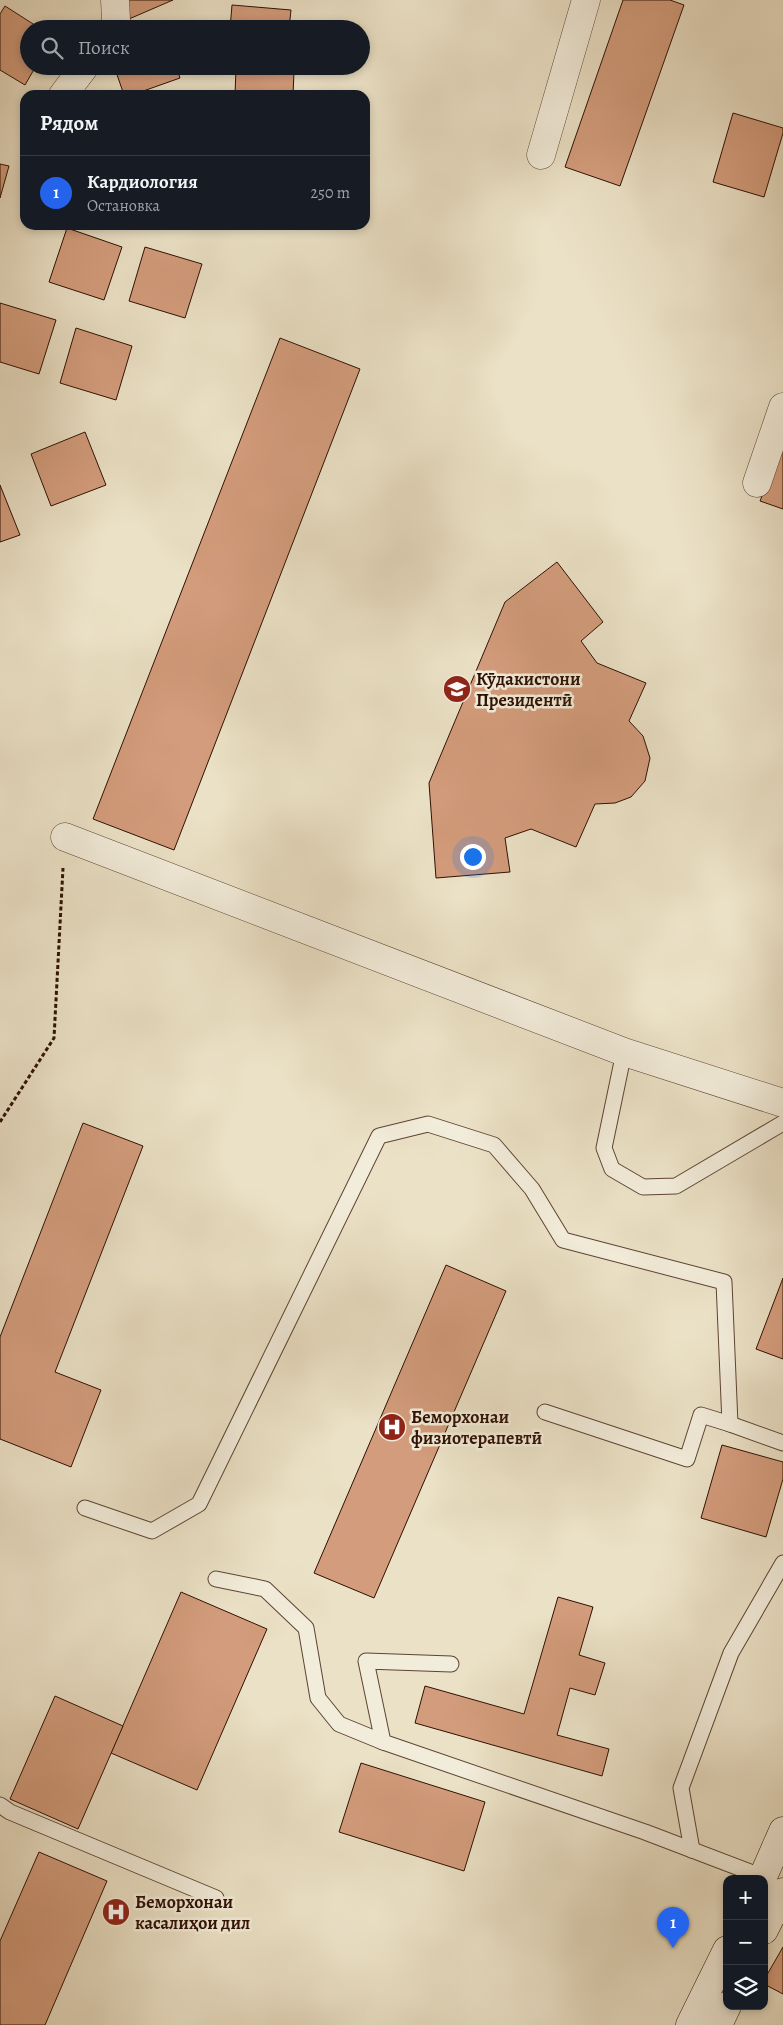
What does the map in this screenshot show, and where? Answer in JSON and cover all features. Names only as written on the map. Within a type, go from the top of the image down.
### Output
[{"type":"street","points":[[115,0],[116,20]]},
{"type":"street","points":[[541,154],[586,0]]},
{"type":"street","points":[[67,90],[78,75]]},
{"type":"street","points":[[757,483],[783,407]]},
{"type":"street","points":[[65,838],[624,1052],[783,1102]]},
{"type":"street","points":[[765,1920],[769,1883],[783,1831]]},
{"type":"street","points":[[690,2025],[723,1958]]},
{"type":"street","points":[[718,2025],[725,2010]]},
{"type":"lane","points":[[624,1052],[604,1148],[612,1169],[643,1187],[676,1186],[783,1123]]},
{"type":"lane","points":[[85,1508],[152,1531],[199,1504],[379,1136],[428,1124],[494,1145],[532,1189],[563,1240],[724,1282],[730,1424]]},
{"type":"lane","points":[[545,1412],[687,1459],[701,1415],[783,1443]]},
{"type":"lane","points":[[692,1850],[681,1788],[732,1653],[783,1563]]},
{"type":"lane","points":[[216,1579],[265,1589],[306,1628],[318,1698],[339,1724],[383,1742],[645,1832],[769,1883]]},
{"type":"lane","points":[[383,1742],[366,1661],[451,1664]]},
{"type":"lane","points":[[0,1806],[10,1812],[216,1898]]},
{"type":"path","points":[[0,1122],[54,1038],[65,838]]},
{"type":"building","points":[[122,0],[173,0],[127,20],[122,20]]},
{"type":"building","points":[[623,0],[670,0],[684,5],[620,186],[565,167]]},
{"type":"building","points":[[232,5],[291,10],[290,20],[231,20]]},
{"type":"building","points":[[5,6],[27,20],[20,20],[20,75],[31,75],[25,85],[0,70],[0,14]]},
{"type":"building","points":[[117,75],[179,75],[180,78],[146,90],[122,90]]},
{"type":"building","points":[[236,75],[294,75],[293,90],[235,90]]},
{"type":"building","points":[[733,113],[783,128],[764,197],[713,182]]},
{"type":"building","points":[[0,164],[9,166],[0,198]]},
{"type":"building","points":[[66,230],[73,230],[122,247],[104,300],[49,282]]},
{"type":"building","points":[[145,247],[202,264],[185,318],[129,301]]},
{"type":"building","points":[[0,303],[56,320],[39,374],[0,362]]},
{"type":"building","points":[[76,328],[132,346],[116,400],[60,383]]},
{"type":"building","points":[[280,338],[360,369],[174,850],[93,819]]},
{"type":"building","points":[[85,432],[106,485],[51,506],[31,454]]},
{"type":"building","points":[[783,445],[783,509],[760,501]]},
{"type":"building","points":[[0,485],[20,535],[0,542]]},
{"type":"building","points":[[557,562],[603,622],[581,641],[597,663],[646,683],[629,721],[643,736],[650,758],[645,781],[631,797],[615,803],[595,804],[576,847],[531,829],[505,838],[510,872],[436,878],[429,783],[505,602]]},
{"type":"building","points":[[83,1123],[143,1146],[55,1372],[101,1390],[71,1467],[0,1439],[0,1337]]},
{"type":"building","points":[[446,1265],[506,1291],[374,1598],[314,1573]]},
{"type":"building","points":[[783,1278],[783,1359],[756,1349]]},
{"type":"building","points":[[722,1445],[783,1462],[783,1479],[766,1537],[701,1518]]},
{"type":"building","points":[[181,1592],[267,1629],[197,1790],[111,1753]]},
{"type":"building","points":[[558,1597],[593,1607],[579,1655],[605,1663],[595,1695],[570,1688],[557,1735],[609,1749],[602,1776],[415,1723],[425,1686],[524,1714]]},
{"type":"building","points":[[55,1696],[123,1726],[78,1829],[10,1799]]},
{"type":"building","points":[[361,1763],[485,1802],[464,1871],[339,1832]]},
{"type":"building","points":[[39,1852],[107,1881],[45,2025],[0,2025],[0,1941]]},
{"type":"building","points":[[783,1947],[783,1994],[768,1986],[768,1973]]},
{"type":"place","name":"Кӯдакистони Президентӣ","points":[[457,689]]},
{"type":"place","name":"Беморхонаи физиотерапевтӣ","points":[[392,1427]]},
{"type":"place","name":"Беморхонаи касалиҳои дил","points":[[116,1912]]},
{"type":"place","name":"Кардиология","points":[[673,1948]]}]
